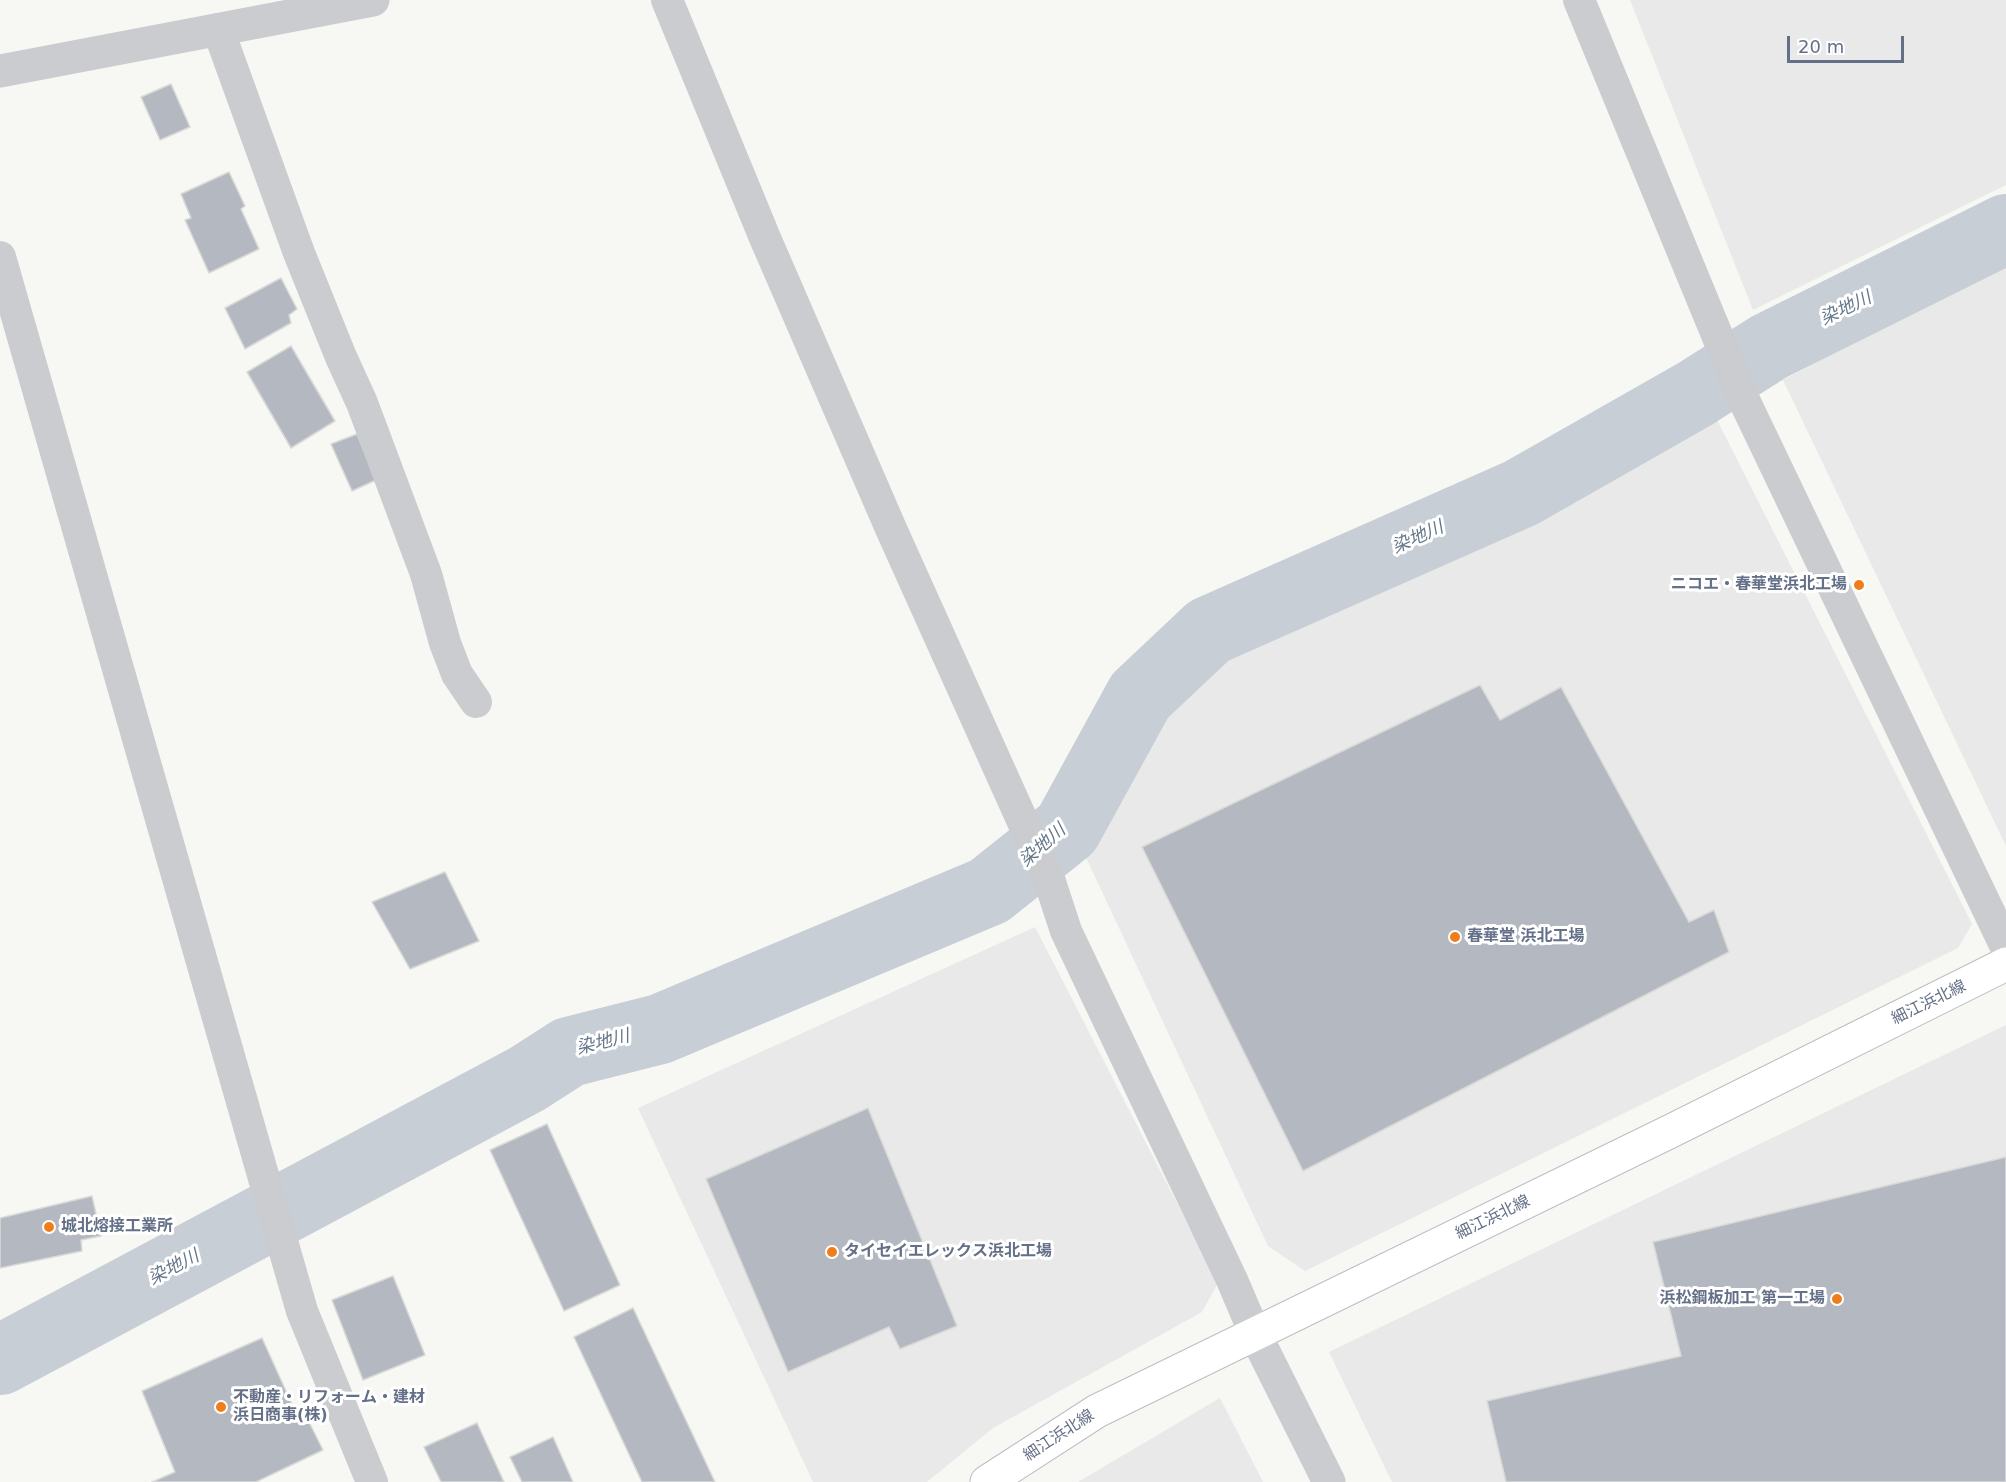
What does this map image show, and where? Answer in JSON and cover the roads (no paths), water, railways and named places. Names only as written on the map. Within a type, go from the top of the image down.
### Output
[{"type":"main road","name":"細江浜北線","points":[[987,1482],[1097,1411],[1660,1137],[2006,964]]},
{"type":"street","points":[[0,70],[373,0]]},
{"type":"street","points":[[667,0],[770,249],[892,531],[1050,882],[1066,932],[1227,1270],[1255,1334],[1329,1482]]},
{"type":"street","points":[[1579,0],[1743,398],[2006,947]]},
{"type":"street","points":[[218,29],[299,253],[362,403],[426,574],[445,644],[457,674],[476,702]]},
{"type":"street","points":[[0,257],[302,1311],[372,1482]]},
{"type":"waterway","name":"染地川","points":[[0,1360],[527,1079],[569,1052],[660,1029],[989,891],[1067,829],[1140,696],[1209,631],[1521,493],[1695,394],[1769,347],[2006,229]]},
{"type":"place","name":"ニコエ・春華堂浜北工場","points":[[1859,585]]},
{"type":"place","name":"春華堂 浜北工場","points":[[1455,937]]},
{"type":"place","name":"城北熔接工業所","points":[[49,1227]]},
{"type":"place","name":"タイセイエレックス浜北工場","points":[[832,1252]]},
{"type":"place","name":"浜松鋼板加工 第一工場","points":[[1837,1299]]},
{"type":"place","name":"不動産・リフォーム・建材 浜日商事(株)","points":[[221,1407]]}]
